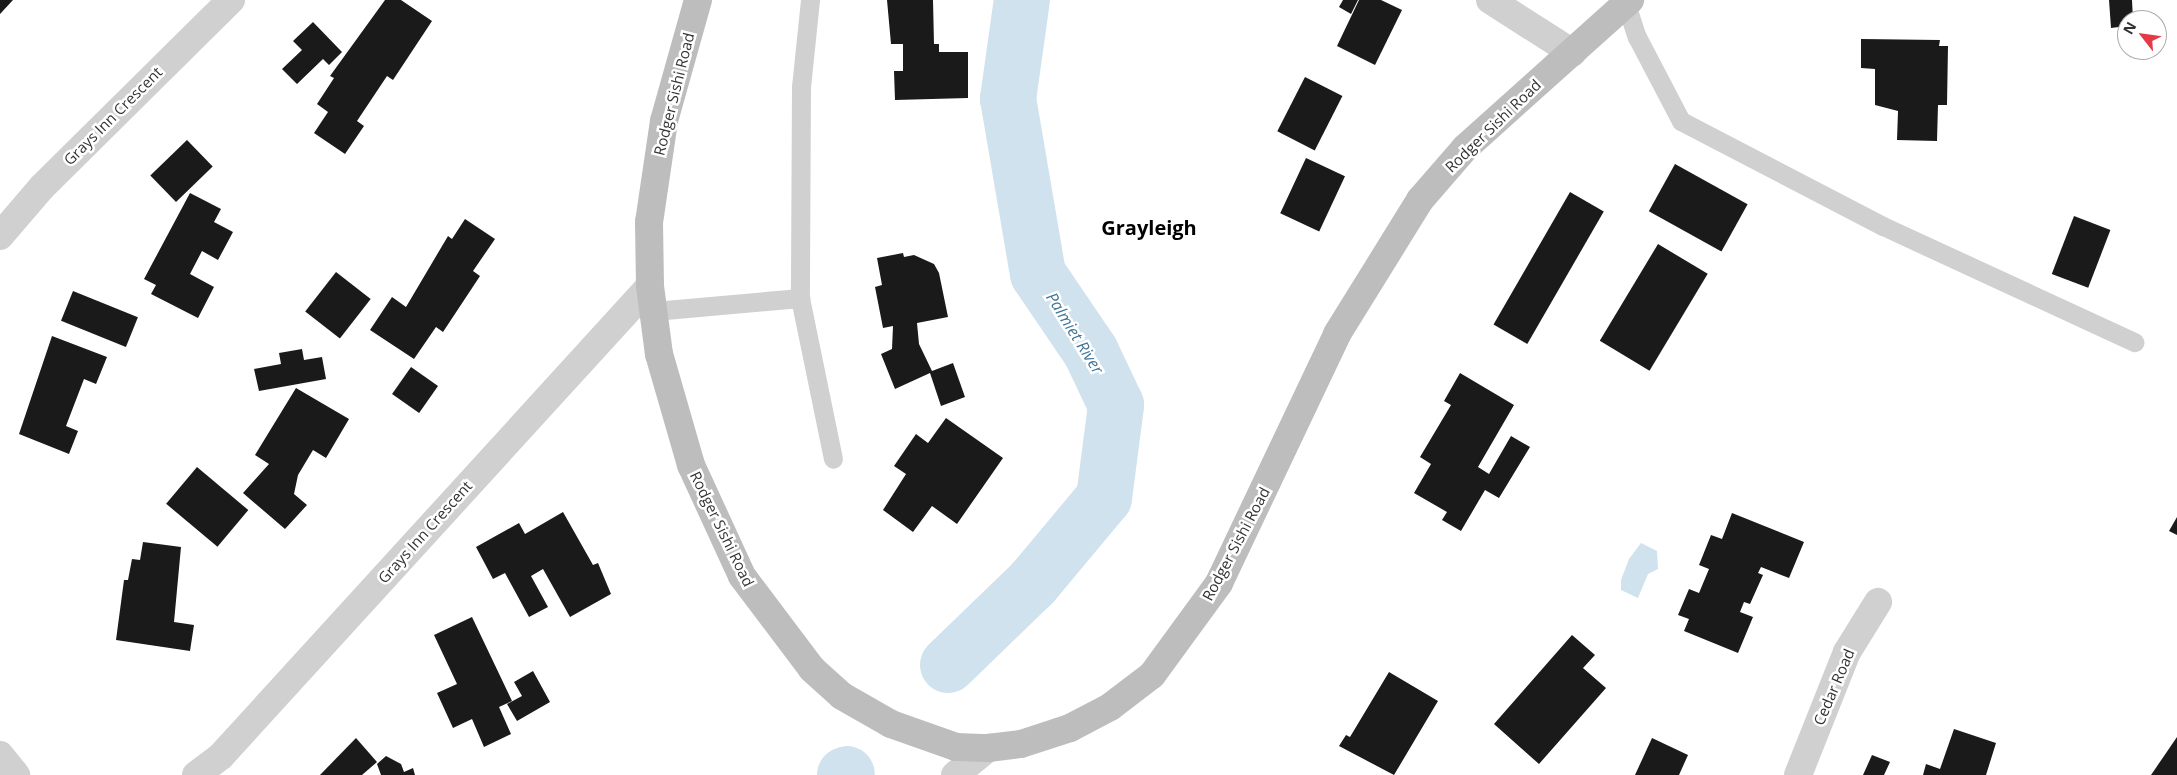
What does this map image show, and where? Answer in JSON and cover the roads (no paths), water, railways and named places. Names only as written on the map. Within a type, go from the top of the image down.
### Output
[{"type":"main road","name":"Rodger Sishi Road","points":[[698,0],[656,166],[649,222],[652,299],[659,354],[691,466],[742,576],[780,631],[842,696],[891,724],[956,747],[988,748],[1022,744],[1070,728],[1110,707],[1152,675],[1219,583],[1337,334],[1383,253],[1420,200],[1465,148],[1628,2]]},
{"type":"street","name":"Grays Inn Crescent","points":[[0,236],[42,187],[231,0]]},
{"type":"street","points":[[1490,0],[1573,52]]},
{"type":"street","name":"Grays Inn Crescent","points":[[196,775],[222,756],[652,299]]},
{"type":"street","name":"Cedar Road","points":[[1798,775],[1847,652],[1878,602]]},
{"type":"street","points":[[955,775],[988,748]]},
{"type":"street","points":[[0,755],[16,775]]},
{"type":"lane","points":[[810,0],[801,87],[800,298],[833,459]]},
{"type":"lane","points":[[1628,2],[1637,38],[1681,121],[1883,226],[2134,342]]},
{"type":"lane","points":[[652,299],[800,298]]},
{"type":"water","points":[[1641,543],[1657,551],[1658,569],[1648,574],[1638,598],[1621,590],[1621,580],[1629,559]]},
{"type":"waterway","name":"Palmiet River","points":[[948,665],[1032,584],[1104,498],[1116,405],[1091,352],[1038,274],[1008,99],[1022,0]]},
{"type":"district","name":"Grayleigh","points":[[1149,227]]}]
